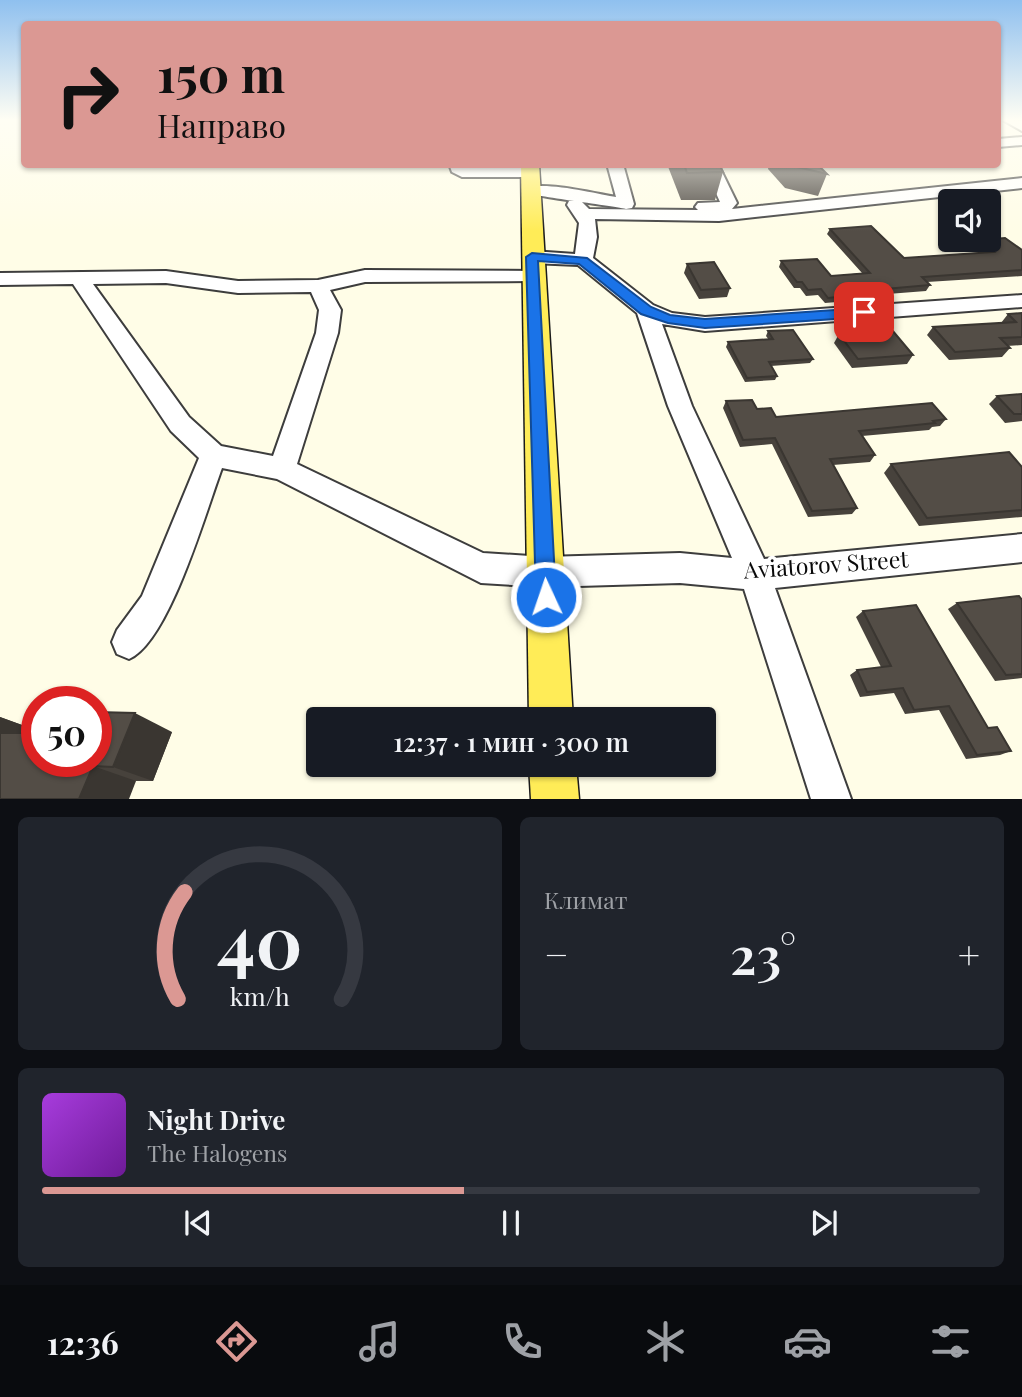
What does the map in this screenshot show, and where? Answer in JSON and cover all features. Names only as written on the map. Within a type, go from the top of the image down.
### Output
[{"type":"main road","points":[[535,180],[533,266],[551,707]]},
{"type":"main road","points":[[554,777],[555,799]]},
{"type":"street","points":[[457,168],[462,172],[535,180],[626,204],[688,207],[728,205],[712,168]]},
{"type":"street","points":[[616,168],[626,204]]},
{"type":"street","points":[[535,180],[577,205],[586,214],[590,236],[583,260]]},
{"type":"street","points":[[586,214],[719,216],[1022,183]]},
{"type":"street","points":[[0,279],[166,277],[238,287],[318,286],[365,276],[533,266],[583,260],[646,310],[668,319],[705,324],[1022,301]]},
{"type":"street","points":[[80,279],[180,424],[213,455],[154,607],[129,642]]},
{"type":"street","points":[[282,469],[327,333],[330,310],[318,286]]},
{"type":"street","points":[[646,310],[680,406],[755,575],[831,799]]},
{"type":"street","name":"Aviatorov Street","points":[[213,455],[282,469],[481,568],[545,572],[680,568],[755,575],[1022,548]]},
{"type":"building","points":[[685,168],[721,168],[723,172],[687,173]]},
{"type":"building","points":[[802,168],[821,168],[827,174]]},
{"type":"building","points":[[871,226],[904,258],[1001,252],[1001,238],[1005,238],[1022,250],[1022,270],[922,277],[930,285],[873,290],[876,293],[828,298],[821,289],[808,290],[802,282],[797,282],[781,261],[817,259],[831,276],[870,273],[830,229]]},
{"type":"building","points":[[714,262],[730,288],[701,290],[687,264]]},
{"type":"building","points":[[1022,313],[1022,337],[1000,338],[1010,348],[955,352],[933,327],[1016,322],[1008,314]]},
{"type":"building","points":[[793,330],[813,359],[769,362],[777,376],[747,378],[728,342],[773,339],[768,331]]},
{"type":"building","points":[[892,330],[913,355],[858,359],[839,334]]},
{"type":"building","points":[[1022,394],[1022,414],[1014,414],[997,396]]},
{"type":"building","points":[[752,400],[757,409],[771,408],[776,417],[932,403],[946,419],[933,421],[935,423],[859,431],[875,455],[830,459],[857,508],[812,511],[775,438],[743,440],[726,401]]},
{"type":"building","points":[[1009,452],[1022,467],[1022,510],[927,518],[891,464]]},
{"type":"building","points":[[1019,596],[1022,600],[1022,674],[1006,675],[957,603]]},
{"type":"building","points":[[916,605],[988,728],[997,727],[1011,751],[977,755],[949,706],[914,710],[903,688],[867,692],[857,670],[891,666],[863,611]]},
{"type":"building","points":[[112,712],[135,713],[113,767]]},
{"type":"building","points":[[0,733],[21,733],[21,777],[88,777],[79,799],[0,799]]},
{"type":"route","points":[[546,597],[532,257],[583,260],[646,310],[668,319],[705,324],[864,312]]}]
